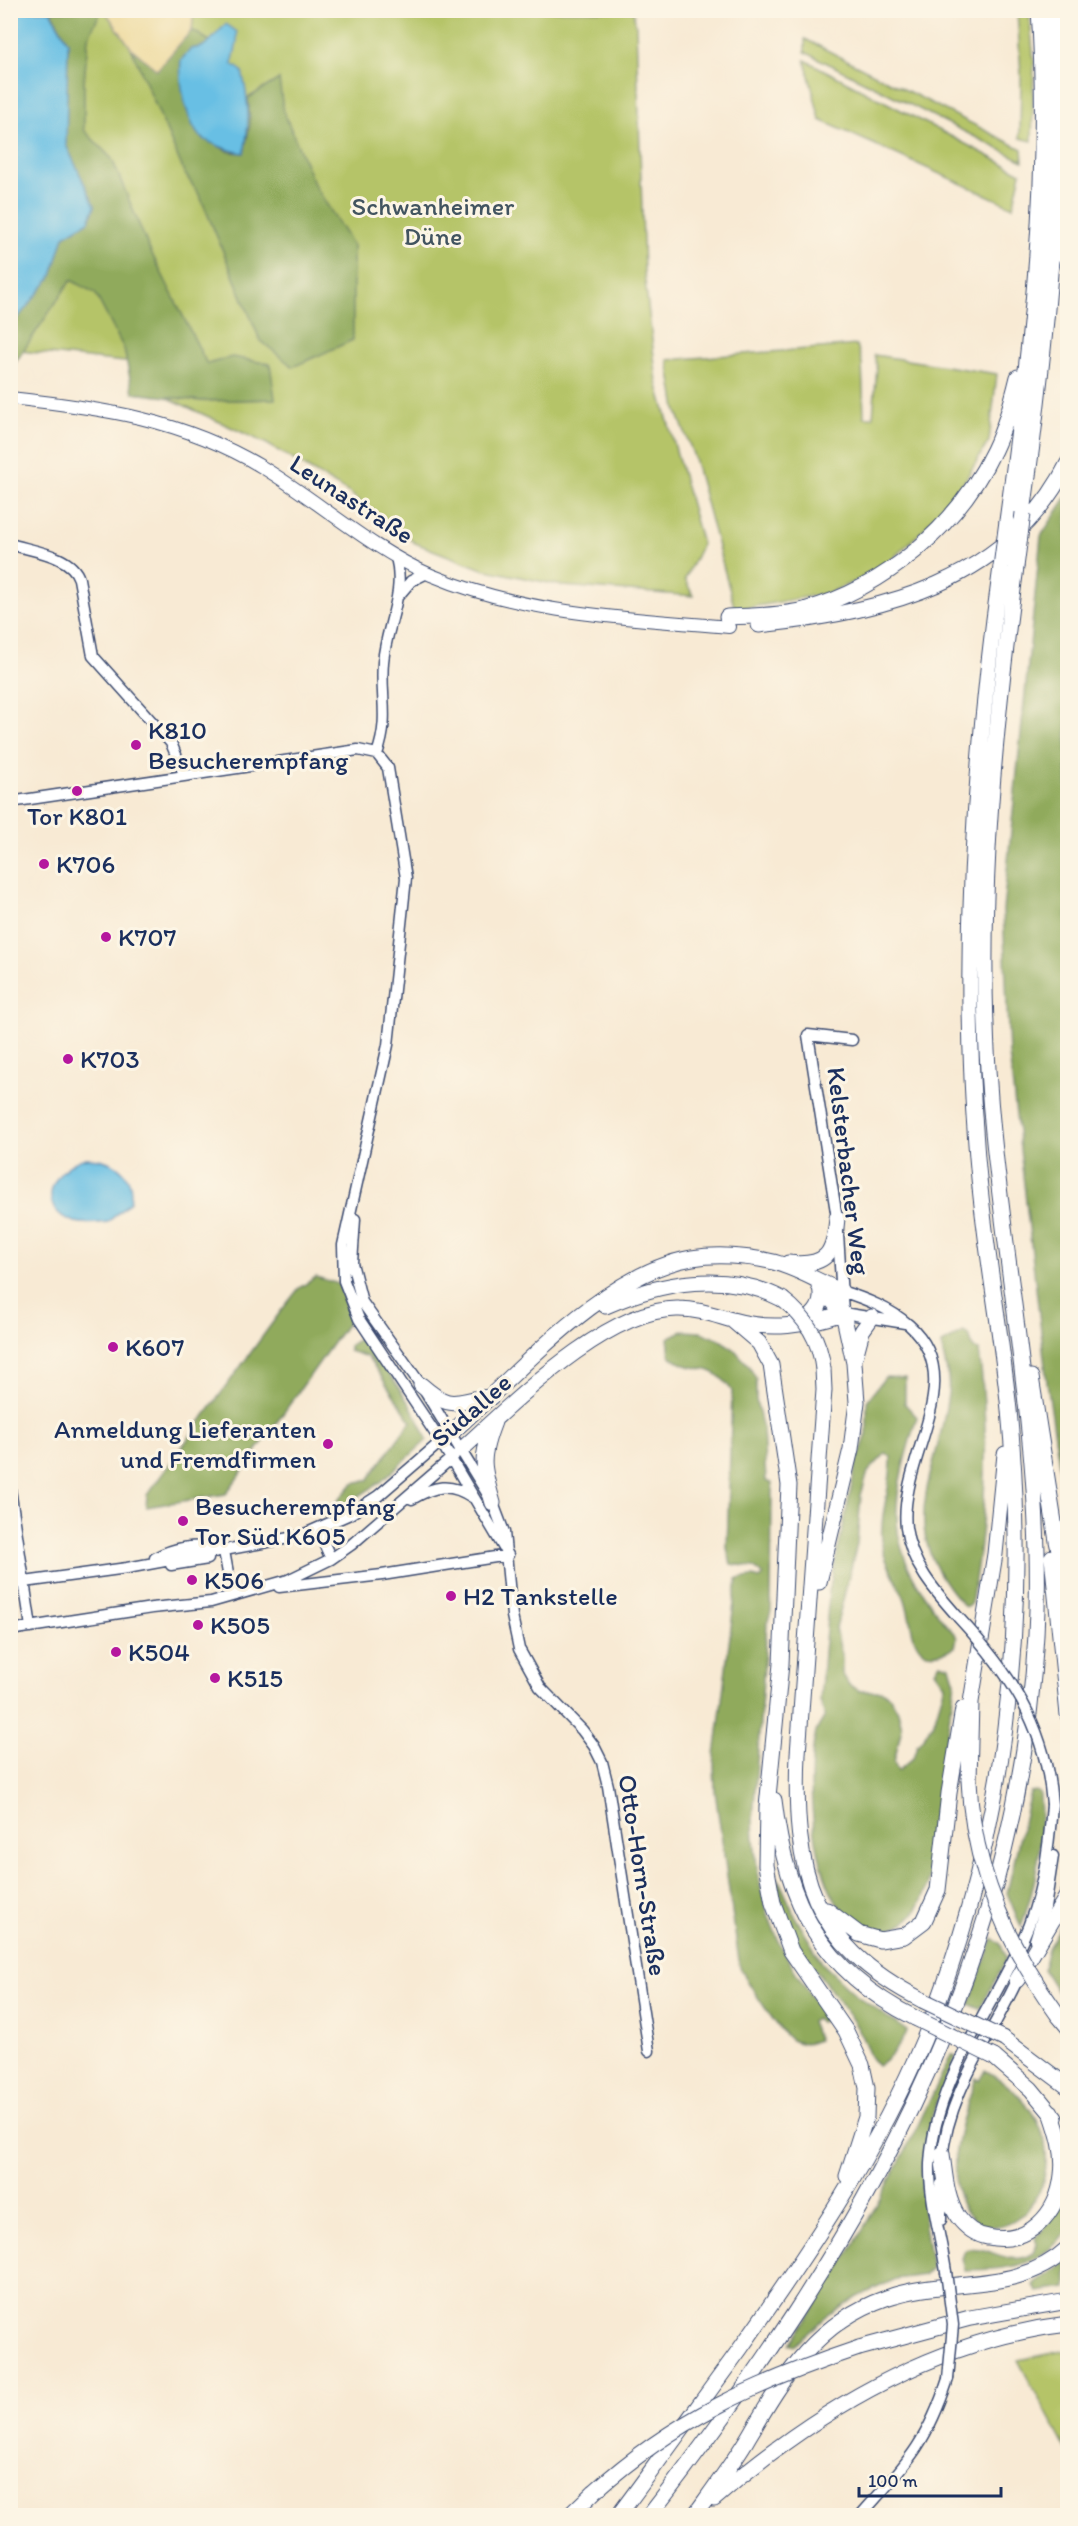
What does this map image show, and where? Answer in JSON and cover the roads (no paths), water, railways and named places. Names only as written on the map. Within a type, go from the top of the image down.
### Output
[{"type":"highway","points":[[618,2516],[669,2449],[815,2241],[874,2146],[921,2044],[963,1924],[986,1839],[1008,1712],[1016,1608],[1017,1530],[1009,1410],[975,1142],[969,1008],[970,895],[974,803],[1000,567],[1034,301],[1042,162],[1039,10]]},
{"type":"highway","points":[[649,2516],[751,2378],[825,2267],[863,2203],[928,2077],[959,2002],[989,1914],[1018,1798],[1028,1735],[1037,1631],[1035,1505],[991,1117],[985,955],[990,802],[997,722],[1049,302],[1058,105],[1054,10]]},
{"type":"highway","points":[[1055,210],[1068,267]]},
{"type":"highway","points":[[728,622],[803,610],[829,601],[877,579],[920,548],[956,510],[994,450],[1008,415],[1034,301]]},
{"type":"highway","points":[[728,622],[835,616],[883,605],[935,585],[979,563],[1016,535],[1048,499],[1068,463]]},
{"type":"highway","points":[[575,1322],[629,1283],[679,1261],[707,1257],[770,1261],[804,1266],[820,1262],[833,1244],[837,1218]]},
{"type":"highway","points":[[770,1261],[815,1283],[841,1291]]},
{"type":"highway","points":[[575,1322],[630,1296],[691,1282],[737,1284],[762,1290],[782,1299],[809,1326],[820,1352],[824,1390],[796,1799],[800,1852],[818,1902],[839,1937],[856,1956],[888,1982],[1004,2039],[1066,2086]]},
{"type":"highway","points":[[806,1647],[825,1550],[856,1422],[854,1363],[843,1313],[815,1283]]},
{"type":"highway","points":[[795,1326],[816,1312],[822,1297],[815,1283]]},
{"type":"highway","points":[[1010,1286],[1024,1341],[1057,1541],[1068,1589]]},
{"type":"highway","name":"Südallee","points":[[456,1454],[580,1349],[624,1321],[670,1309],[704,1311],[732,1320],[774,1328],[795,1326],[843,1313]]},
{"type":"highway","points":[[854,1363],[860,1336],[872,1317]]},
{"type":"highway","points":[[732,1320],[759,1343],[771,1365],[789,1485],[781,1664],[765,1847],[769,1884],[775,1910],[797,1961],[854,2044],[867,2088],[865,2124],[854,2160],[815,2241]]},
{"type":"highway","name":"Südallee","points":[[446,1438],[575,1322]]},
{"type":"highway","points":[[421,1385],[444,1401],[456,1404],[491,1397]]},
{"type":"highway","points":[[1009,1410],[995,1554],[974,1684],[969,1734],[969,1780],[977,1840],[999,1911],[1020,1957],[1063,2021]]},
{"type":"highway","points":[[493,1503],[486,1478],[483,1454],[495,1419]]},
{"type":"highway","points":[[1042,1443],[1068,1715]]},
{"type":"highway","points":[[818,1902],[853,1931],[873,1939],[899,1938],[924,1921],[938,1890],[957,1738],[962,1711],[974,1684]]},
{"type":"highway","points":[[771,1779],[785,1866],[793,1891],[806,1918],[832,1957],[860,1985],[915,2018],[994,2057],[1018,2075],[1051,2112],[1068,2138]]},
{"type":"highway","points":[[1017,1980],[1067,1896]]},
{"type":"highway","points":[[942,2154],[951,2203],[962,2222],[983,2236],[1002,2240],[1020,2237],[1042,2223],[1052,2207],[1060,2184],[1060,2142],[1051,2112]]},
{"type":"highway","points":[[695,2516],[788,2372],[810,2347],[835,2326],[873,2303],[912,2290],[1017,2277],[1045,2265],[1068,2248]]},
{"type":"highway","points":[[569,2516],[644,2450],[708,2409],[768,2380],[860,2348],[970,2318],[1068,2301]]},
{"type":"highway","points":[[695,2516],[777,2447],[824,2415],[877,2385],[942,2356],[987,2342],[1068,2324]]},
{"type":"main road","name":"Leunastraße","points":[[10,398],[127,413],[208,439],[264,468],[396,557],[427,573],[498,598],[579,613],[674,622],[728,622]]},
{"type":"street","points":[[10,544],[64,561],[74,569],[79,579],[93,656],[171,743],[184,774]]},
{"type":"street","points":[[377,754],[386,722],[385,650],[399,596],[400,575],[396,557]]},
{"type":"street","points":[[399,596],[411,581],[427,573]]},
{"type":"street","points":[[10,802],[184,774],[358,750],[377,754],[385,762],[391,777],[406,878],[388,1046],[342,1255],[347,1291],[359,1319],[456,1454]]},
{"type":"street","name":"Kelsterbacher Weg","points":[[843,1313],[837,1218],[808,1035],[852,1040]]},
{"type":"street","points":[[359,1183],[352,1263],[358,1290],[374,1321],[421,1385],[446,1438]]},
{"type":"street","points":[[841,1291],[884,1307],[908,1324],[922,1337],[929,1348],[936,1377],[934,1395],[907,1491],[906,1528],[919,1568],[958,1617],[985,1646],[1027,1706],[1041,1743],[1050,1783],[1053,1850],[1047,1898],[1038,1932],[1017,1980],[962,2086],[948,2126],[942,2154],[942,2244]]},
{"type":"street","points":[[843,1313],[908,1324]]},
{"type":"street","name":"Südallee","points":[[10,1584],[225,1551],[287,1539],[318,1530],[378,1496],[446,1438]]},
{"type":"street","name":"Südallee","points":[[10,1630],[232,1595],[288,1580],[331,1559],[391,1511],[456,1454]]},
{"type":"street","name":"Otto-Horn-Straße","points":[[456,1454],[476,1499],[508,1555]]},
{"type":"street","name":"Otto-Horn-Straße","points":[[456,1454],[493,1503],[504,1532],[508,1555],[512,1616],[519,1649],[540,1687],[582,1730],[602,1762],[608,1786],[649,2051]]},
{"type":"street","points":[[378,1496],[391,1511],[441,1486],[458,1489],[476,1499]]},
{"type":"street","points":[[10,1489],[31,1627]]},
{"type":"street","points":[[318,1530],[331,1559]]},
{"type":"street","points":[[225,1551],[232,1595]]},
{"type":"street","name":"Südallee","points":[[255,1590],[508,1555]]},
{"type":"street","points":[[860,2516],[902,2471],[918,2449],[933,2421],[948,2379],[953,2325],[931,2186],[930,2163],[937,2121],[953,2076],[1030,1923],[1045,1869],[1052,1804]]},
{"type":"water","points":[[11,10],[50,11],[68,42],[66,145],[95,206],[89,221],[64,236],[52,276],[17,319],[11,322]]},
{"type":"water","points":[[226,24],[237,32],[232,64],[242,71],[246,92],[248,121],[244,153],[226,149],[197,133],[186,108],[182,88],[181,60],[191,49],[202,47],[210,41]]},
{"type":"water","points":[[86,1158],[113,1164],[126,1175],[129,1183],[130,1202],[108,1222],[88,1224],[75,1222],[62,1216],[54,1208],[51,1198],[52,1188],[57,1179],[64,1170]]},
{"type":"place","name":"K810 Besucherempfang","points":[[136,745]]},
{"type":"place","name":"Tor K801","points":[[77,791]]},
{"type":"place","name":"K706","points":[[44,864]]},
{"type":"place","name":"K707","points":[[106,937]]},
{"type":"place","name":"K703","points":[[68,1059]]},
{"type":"place","name":"K607","points":[[113,1347]]},
{"type":"place","name":"Anmeldung Lieferanten und Fremdfirmen","points":[[328,1444]]},
{"type":"place","name":"Besucherempfang Tor Süd K605","points":[[183,1521]]},
{"type":"place","name":"K506","points":[[192,1580]]},
{"type":"place","name":"H2 Tankstelle","points":[[451,1596]]},
{"type":"place","name":"K505","points":[[198,1625]]},
{"type":"place","name":"K504","points":[[116,1652]]},
{"type":"place","name":"K515","points":[[215,1678]]},
{"type":"park label","name":"Schwanheimer Düne","points":[[433,221]]}]
